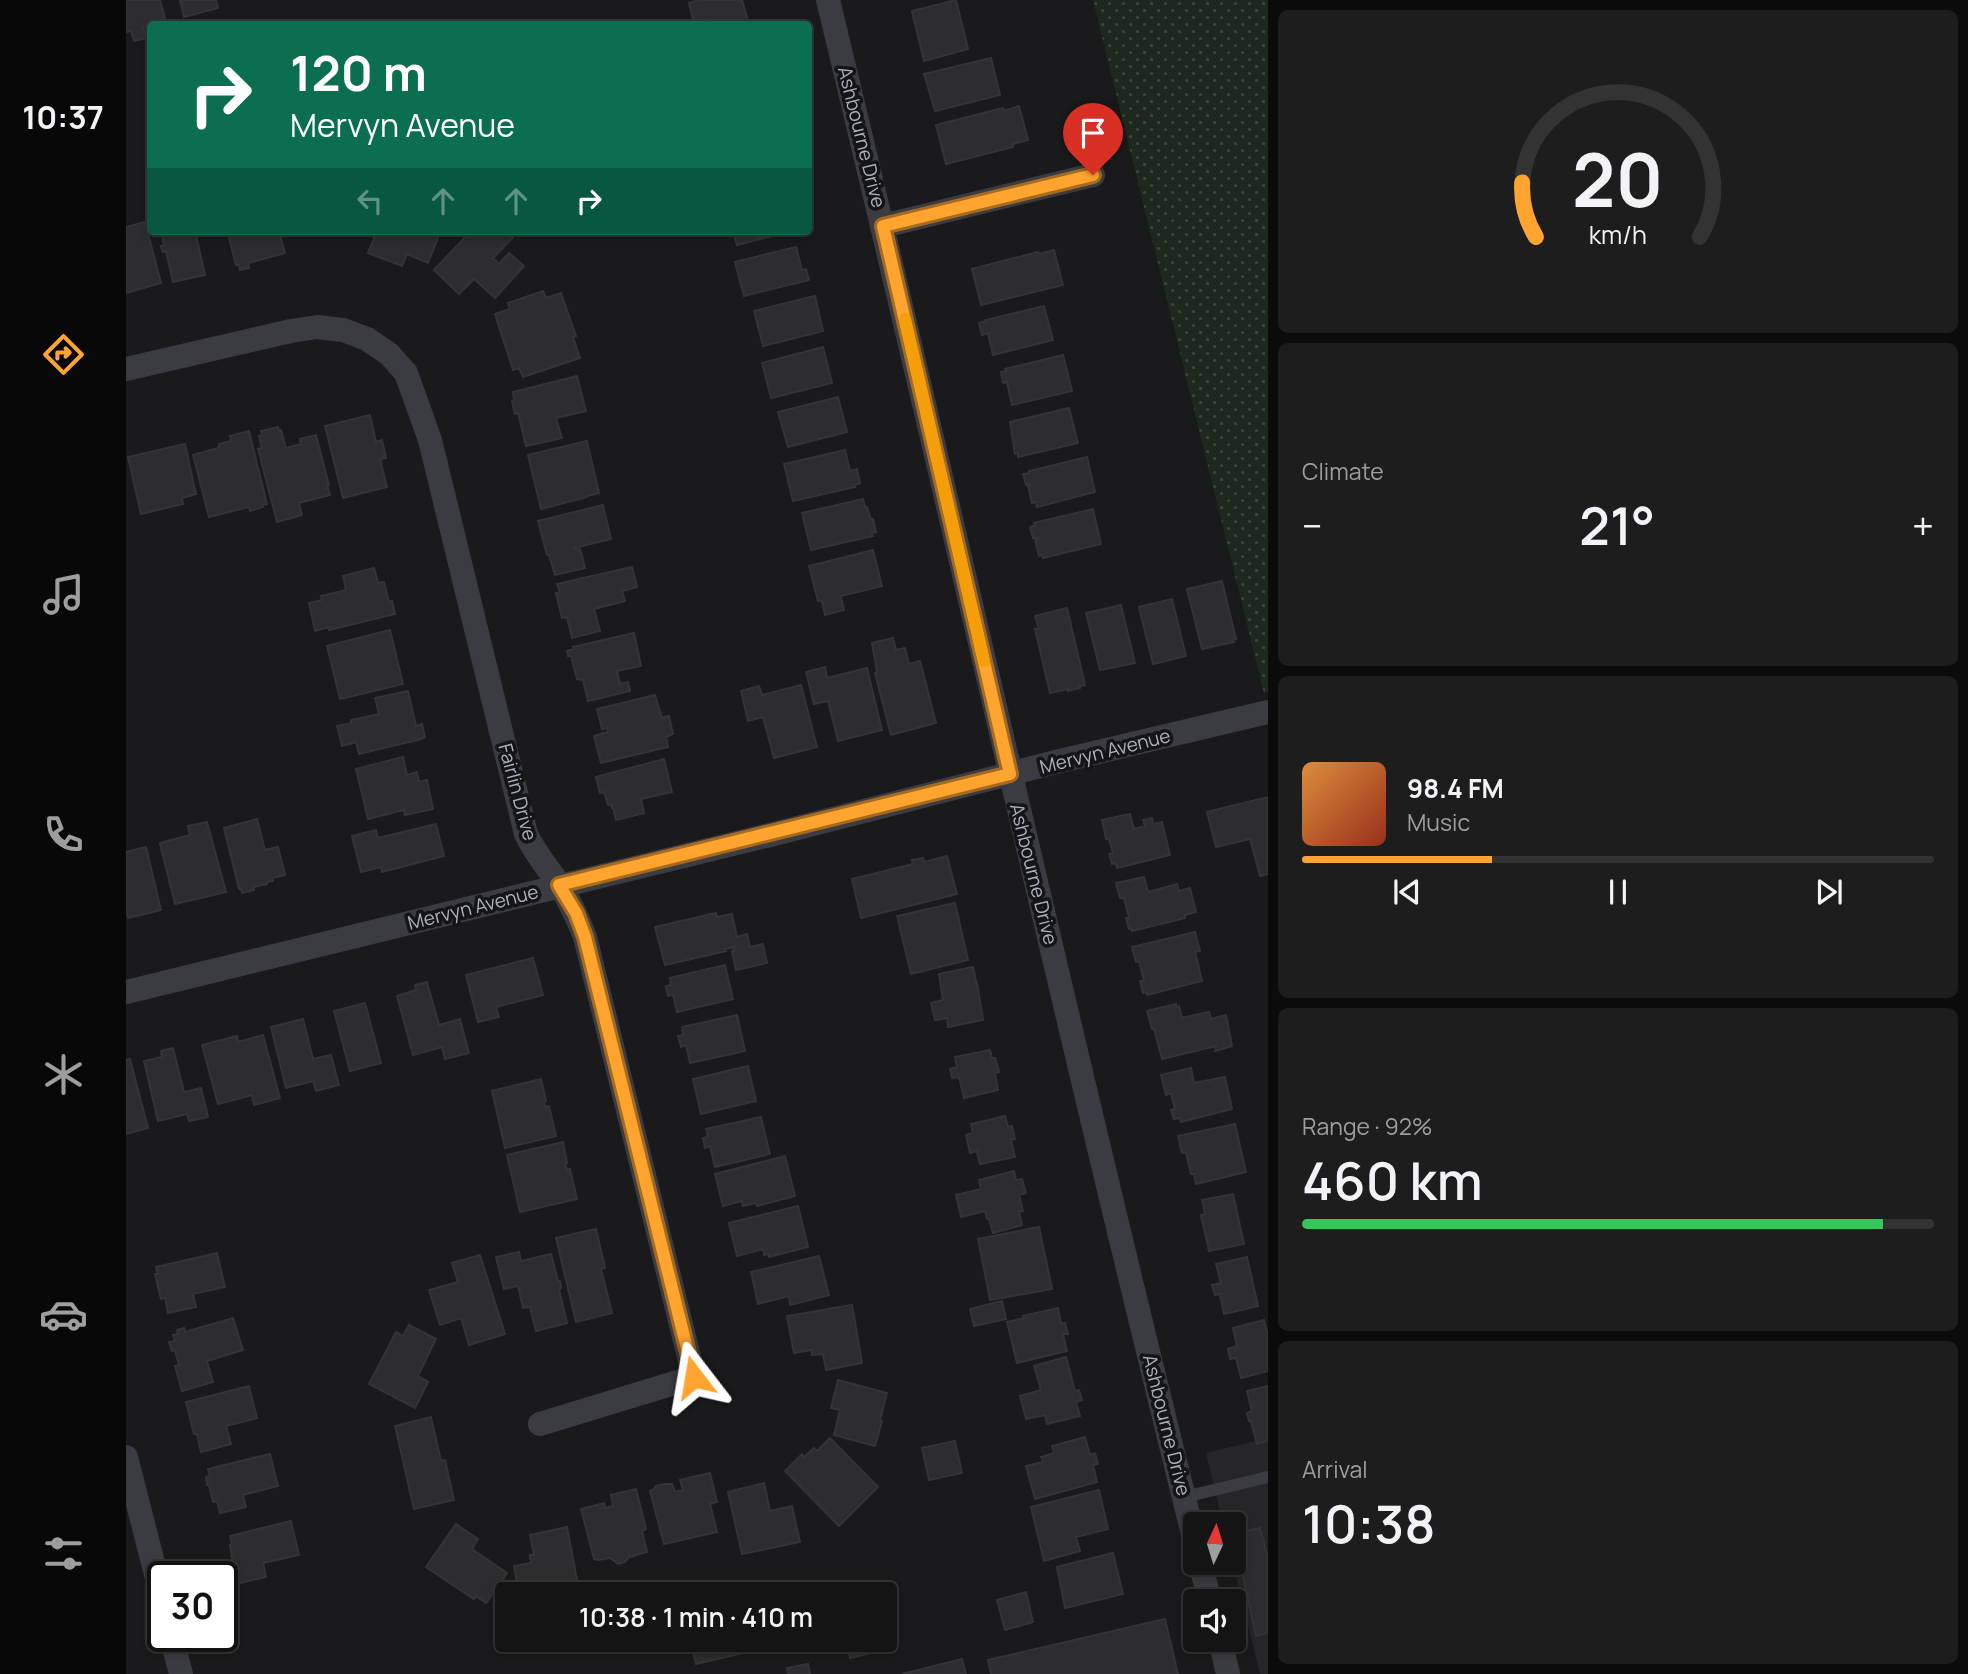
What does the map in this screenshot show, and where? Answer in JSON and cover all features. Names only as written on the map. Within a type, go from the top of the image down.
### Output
[{"type":"street","name":"Ashbourne Drive","points":[[828,0],[1188,1512]]},
{"type":"street","points":[[883,226],[1093,175]]},
{"type":"street","name":"Fairlin Drive","points":[[126,369],[317,327],[343,330],[367,340],[389,354],[406,373],[430,440],[526,834],[535,853],[576,913],[585,937],[694,1377],[540,1424]]},
{"type":"street","name":"Mervyn Avenue","points":[[126,992],[1268,712]]},
{"type":"street","points":[[126,1457],[153,1561]]},
{"type":"street","points":[[175,1652],[181,1674]]},
{"type":"street","points":[[1223,1652],[1228,1674]]},
{"type":"lane","points":[[1184,1497],[1268,1477]]},
{"type":"shaded area","points":[[1093,0],[1268,0],[1268,692],[1264,693]]},
{"type":"shaded area","points":[[1268,1438],[1268,1674],[1260,1674],[1246,1616],[1246,1589],[1239,1589],[1236,1575],[1246,1575],[1246,1512],[1220,1512],[1206,1453]]},
{"type":"building","points":[[126,0],[160,0],[165,19],[147,21],[147,26],[143,27],[146,38],[134,41],[131,31],[126,32]]},
{"type":"building","points":[[180,0],[216,0],[218,8],[184,17]]},
{"type":"building","points":[[700,0],[742,0],[748,21],[694,21],[689,3]]},
{"type":"building","points":[[956,0],[968,49],[924,61],[912,11]]},
{"type":"building","points":[[991,58],[1000,95],[935,111],[924,74]]},
{"type":"building","points":[[1019,106],[1028,140],[1013,144],[1013,147],[946,164],[936,125]]},
{"type":"building","points":[[145,222],[161,283],[126,293],[126,227]]},
{"type":"building","points":[[162,235],[196,235],[205,275],[173,282],[166,251],[163,252],[161,246],[164,246]]},
{"type":"building","points":[[228,235],[280,235],[285,253],[248,263],[249,268],[240,270],[239,265],[236,265]]},
{"type":"building","points":[[375,235],[439,235],[428,263],[407,254],[402,266],[368,253]]},
{"type":"building","points":[[467,235],[515,235],[493,258],[499,264],[509,253],[524,266],[495,298],[474,279],[459,294],[434,270]]},
{"type":"building","points":[[734,235],[776,235],[737,245]]},
{"type":"building","points":[[796,247],[802,270],[806,269],[809,280],[744,296],[735,262]]},
{"type":"building","points":[[1054,250],[1063,285],[981,305],[972,269]]},
{"type":"building","points":[[543,291],[546,298],[561,293],[576,336],[573,337],[580,358],[523,377],[519,368],[513,370],[495,314],[510,309],[508,303]]},
{"type":"building","points":[[815,296],[823,331],[763,346],[754,311]]},
{"type":"building","points":[[1044,306],[1053,340],[993,355],[988,333],[982,335],[979,323]]},
{"type":"building","points":[[823,347],[832,383],[771,398],[762,363]]},
{"type":"building","points":[[1063,355],[1072,391],[1012,405],[1007,382],[1003,383],[1001,372]]},
{"type":"building","points":[[577,376],[586,411],[556,418],[562,438],[526,446],[518,413],[515,414],[513,392]]},
{"type":"building","points":[[838,397],[847,432],[788,447],[778,412]]},
{"type":"building","points":[[1069,408],[1078,443],[1018,457],[1018,453],[1015,454],[1010,422]]},
{"type":"building","points":[[370,415],[376,442],[382,440],[386,458],[380,459],[387,487],[343,498],[325,426]]},
{"type":"building","points":[[278,427],[286,448],[301,444],[300,439],[316,435],[330,495],[299,503],[302,515],[277,522],[258,449],[262,448],[259,436],[262,435],[261,431]]},
{"type":"building","points":[[249,431],[267,504],[250,511],[249,507],[209,517],[193,455],[218,448],[219,444],[231,441],[230,436]]},
{"type":"building","points":[[587,441],[599,493],[541,509],[528,455]]},
{"type":"building","points":[[185,444],[196,494],[182,498],[183,504],[141,514],[128,457]]},
{"type":"building","points":[[845,450],[850,471],[857,469],[860,483],[854,485],[855,487],[793,501],[784,464]]},
{"type":"building","points":[[1087,457],[1095,492],[1037,507],[1036,502],[1032,503],[1028,486],[1031,484],[1026,485],[1023,474]]},
{"type":"building","points":[[863,499],[871,520],[873,519],[876,532],[872,533],[873,536],[811,550],[802,513]]},
{"type":"building","points":[[603,505],[611,539],[574,548],[580,549],[585,568],[555,575],[538,521]]},
{"type":"building","points":[[1093,509],[1101,544],[1043,558],[1042,555],[1039,556],[1037,539],[1033,538],[1030,527],[1035,525],[1034,523]]},
{"type":"building","points":[[873,550],[882,586],[841,596],[844,610],[825,615],[822,601],[818,601],[809,566]]},
{"type":"building","points":[[632,567],[637,587],[622,591],[625,601],[594,609],[600,631],[572,638],[567,617],[562,618],[556,593],[560,592],[557,584]]},
{"type":"building","points":[[374,568],[378,583],[384,582],[395,614],[315,631],[309,603],[322,600],[321,596],[346,590],[343,576]]},
{"type":"building","points":[[1222,581],[1236,639],[1234,642],[1202,649],[1187,589]]},
{"type":"building","points":[[1172,599],[1186,656],[1153,664],[1139,607]]},
{"type":"building","points":[[1121,605],[1135,663],[1100,670],[1086,613]]},
{"type":"building","points":[[1067,608],[1085,685],[1050,693],[1035,629],[1039,629],[1035,616]]},
{"type":"building","points":[[390,630],[403,684],[340,699],[327,646]]},
{"type":"building","points":[[634,633],[641,666],[617,671],[620,684],[628,682],[630,691],[588,701],[583,680],[577,679],[567,651],[574,649],[573,647]]},
{"type":"building","points":[[893,638],[896,650],[905,648],[909,664],[920,661],[936,723],[891,735],[875,673],[872,643]]},
{"type":"building","points":[[825,667],[827,678],[867,668],[882,730],[838,741],[828,701],[814,704],[806,672]]},
{"type":"building","points":[[801,685],[817,747],[774,758],[763,717],[748,721],[741,691],[759,686],[762,695]]},
{"type":"building","points":[[408,691],[416,726],[422,724],[425,737],[359,754],[356,742],[342,746],[337,726],[379,714],[375,698]]},
{"type":"building","points":[[655,695],[662,718],[669,716],[673,734],[666,737],[668,747],[601,763],[594,736],[608,732],[607,728],[602,729],[597,709]]},
{"type":"building","points":[[403,757],[407,775],[417,772],[419,782],[427,780],[433,809],[405,815],[404,810],[368,819],[356,769]]},
{"type":"building","points":[[664,759],[672,792],[641,799],[644,813],[616,820],[604,792],[600,793],[596,777]]},
{"type":"building","points":[[1268,797],[1268,874],[1260,876],[1250,839],[1216,847],[1207,812]]},
{"type":"building","points":[[1130,814],[1134,829],[1145,826],[1143,820],[1152,818],[1153,824],[1162,822],[1170,855],[1117,868],[1116,863],[1112,864],[1109,854],[1113,853],[1109,839],[1106,839],[1102,820]]},
{"type":"building","points":[[257,819],[265,850],[278,847],[285,875],[272,878],[273,881],[267,884],[253,885],[254,890],[242,893],[224,828]]},
{"type":"building","points":[[207,822],[226,892],[175,904],[160,843],[190,835],[188,826]]},
{"type":"building","points":[[436,824],[444,856],[382,872],[381,867],[361,872],[352,836],[376,830],[378,838]]},
{"type":"building","points":[[146,847],[161,910],[128,918],[126,852]]},
{"type":"building","points":[[947,856],[957,894],[861,918],[852,879],[913,864],[912,860],[923,858],[924,862]]},
{"type":"building","points":[[1144,877],[1148,892],[1177,884],[1179,891],[1190,888],[1196,912],[1185,915],[1185,918],[1132,931],[1129,929],[1124,898],[1120,898],[1116,883]]},
{"type":"building","points":[[955,903],[968,960],[911,974],[897,916]]},
{"type":"building","points":[[716,913],[717,917],[732,914],[737,937],[747,934],[750,947],[763,944],[767,963],[736,970],[732,951],[734,947],[665,965],[655,927]]},
{"type":"building","points":[[1195,932],[1200,951],[1195,952],[1202,981],[1147,995],[1147,992],[1143,993],[1140,981],[1144,981],[1132,947]]},
{"type":"building","points":[[533,958],[543,995],[496,1007],[499,1017],[478,1022],[466,975]]},
{"type":"building","points":[[725,965],[733,999],[677,1012],[673,994],[668,996],[666,986],[671,985],[670,978]]},
{"type":"building","points":[[973,967],[976,981],[974,984],[977,983],[983,1020],[948,1027],[947,1018],[935,1020],[931,1003],[943,1000],[939,974]]},
{"type":"building","points":[[427,982],[439,1025],[460,1019],[469,1053],[445,1059],[442,1047],[413,1055],[397,996],[416,990],[415,985]]},
{"type":"building","points":[[365,1003],[381,1063],[350,1071],[334,1011]]},
{"type":"building","points":[[1176,1004],[1182,1018],[1209,1012],[1211,1019],[1226,1015],[1232,1046],[1215,1051],[1216,1046],[1162,1059],[1147,1011]]},
{"type":"building","points":[[737,1015],[745,1051],[690,1063],[686,1045],[681,1047],[678,1036],[683,1035],[682,1027]]},
{"type":"building","points":[[303,1019],[313,1059],[331,1055],[339,1085],[316,1091],[313,1081],[286,1088],[271,1027]]},
{"type":"building","points":[[263,1035],[280,1098],[254,1105],[252,1095],[218,1104],[202,1045],[237,1036],[238,1042]]},
{"type":"building","points":[[173,1048],[184,1092],[201,1088],[208,1117],[189,1121],[187,1114],[158,1121],[144,1061],[162,1057],[161,1051]]},
{"type":"building","points":[[990,1050],[999,1072],[995,1073],[998,1090],[964,1098],[959,1077],[952,1078],[950,1069],[957,1067],[955,1057]]},
{"type":"building","points":[[130,1059],[148,1128],[126,1134],[126,1060]]},
{"type":"building","points":[[748,1066],[756,1101],[701,1114],[693,1079]]},
{"type":"building","points":[[1191,1068],[1194,1083],[1225,1077],[1232,1109],[1181,1122],[1180,1118],[1174,1119],[1171,1110],[1175,1109],[1171,1093],[1166,1095],[1161,1075]]},
{"type":"building","points":[[541,1079],[545,1107],[549,1106],[556,1136],[505,1148],[492,1091]]},
{"type":"building","points":[[1005,1116],[1008,1127],[1012,1126],[1015,1139],[1011,1140],[1015,1157],[980,1164],[977,1151],[970,1153],[966,1135],[973,1133],[971,1124]]},
{"type":"building","points":[[761,1117],[770,1154],[715,1167],[710,1146],[705,1148],[703,1138],[708,1137],[706,1129]]},
{"type":"building","points":[[1235,1124],[1246,1172],[1196,1184],[1186,1152],[1182,1153],[1178,1136]]},
{"type":"building","points":[[563,1142],[565,1163],[567,1170],[570,1169],[577,1199],[520,1212],[507,1155]]},
{"type":"building","points":[[785,1156],[795,1196],[757,1206],[756,1203],[743,1206],[742,1201],[723,1206],[715,1174]]},
{"type":"building","points":[[1014,1171],[1016,1180],[1022,1179],[1026,1193],[1019,1195],[1023,1211],[1019,1212],[1022,1225],[993,1233],[985,1211],[961,1217],[956,1195],[981,1189],[979,1180]]},
{"type":"building","points":[[1233,1194],[1244,1244],[1209,1251],[1201,1215],[1205,1214],[1202,1200]]},
{"type":"building","points":[[798,1206],[808,1247],[769,1257],[769,1254],[764,1255],[763,1249],[737,1256],[729,1223]]},
{"type":"building","points":[[1039,1227],[1052,1289],[990,1300],[978,1239]]},
{"type":"building","points":[[596,1229],[605,1268],[601,1269],[612,1313],[576,1322],[556,1238]]},
{"type":"building","points":[[519,1252],[521,1261],[551,1254],[560,1281],[559,1289],[567,1323],[536,1331],[530,1307],[523,1308],[518,1286],[504,1289],[496,1257]]},
{"type":"building","points":[[217,1253],[225,1287],[193,1294],[196,1307],[168,1313],[165,1298],[161,1299],[156,1267]]},
{"type":"building","points":[[480,1255],[505,1334],[469,1345],[461,1318],[440,1325],[429,1290],[458,1282],[452,1263]]},
{"type":"building","points":[[819,1256],[829,1295],[790,1305],[789,1296],[758,1304],[751,1272]]},
{"type":"building","points":[[1247,1257],[1258,1306],[1224,1314],[1220,1294],[1215,1295],[1212,1285],[1221,1283],[1216,1264]]},
{"type":"building","points":[[1002,1301],[1006,1319],[974,1326],[970,1309]]},
{"type":"building","points":[[852,1305],[862,1363],[826,1370],[823,1354],[812,1355],[811,1350],[794,1353],[787,1316]]},
{"type":"building","points":[[1058,1308],[1061,1324],[1065,1323],[1068,1334],[1063,1334],[1067,1351],[1017,1363],[1007,1322]]},
{"type":"building","points":[[233,1318],[243,1350],[207,1361],[213,1382],[182,1391],[175,1366],[179,1365],[175,1350],[172,1351],[169,1342],[175,1341],[173,1335],[184,1328],[185,1332]]},
{"type":"building","points":[[1264,1320],[1268,1336],[1268,1371],[1241,1378],[1236,1358],[1230,1359],[1228,1349],[1237,1346],[1233,1328]]},
{"type":"building","points":[[409,1325],[436,1339],[418,1376],[428,1382],[415,1408],[369,1384],[396,1332],[403,1336]]},
{"type":"building","points":[[1066,1357],[1075,1391],[1079,1390],[1082,1400],[1076,1402],[1080,1416],[1047,1424],[1045,1415],[1026,1419],[1020,1396],[1041,1390],[1034,1366]]},
{"type":"building","points":[[838,1380],[887,1393],[875,1446],[834,1435],[840,1410],[831,1408]]},
{"type":"building","points":[[249,1386],[257,1418],[226,1426],[231,1444],[201,1452],[186,1402]]},
{"type":"building","points":[[1268,1386],[1268,1441],[1257,1444],[1247,1413],[1252,1411],[1247,1391]]},
{"type":"building","points":[[431,1417],[441,1461],[445,1460],[454,1500],[414,1509],[395,1426]]},
{"type":"building","points":[[1085,1437],[1090,1455],[1095,1453],[1098,1464],[1093,1465],[1097,1482],[1035,1499],[1026,1466],[1043,1462],[1041,1457],[1054,1453],[1052,1446]]},
{"type":"building","points":[[830,1438],[878,1487],[839,1526],[785,1471],[802,1454],[804,1457],[814,1448],[817,1451]]},
{"type":"building","points":[[955,1441],[962,1473],[929,1480],[922,1448]]},
{"type":"building","points":[[270,1454],[278,1486],[243,1495],[246,1507],[220,1513],[217,1501],[213,1502],[207,1485],[206,1477],[210,1476],[208,1469]]},
{"type":"building","points":[[710,1473],[717,1502],[710,1504],[717,1532],[664,1544],[650,1491],[656,1486],[666,1484],[672,1484],[675,1492],[683,1490],[680,1480]]},
{"type":"building","points":[[764,1483],[770,1511],[792,1506],[800,1542],[742,1554],[728,1492]]},
{"type":"building","points":[[636,1489],[646,1529],[642,1531],[647,1552],[629,1557],[618,1564],[610,1558],[594,1559],[581,1509],[604,1503],[605,1508],[613,1506],[611,1495]]},
{"type":"building","points":[[1099,1490],[1108,1529],[1076,1537],[1080,1551],[1044,1561],[1031,1507]]},
{"type":"building","points":[[291,1521],[299,1555],[263,1563],[266,1577],[238,1584],[238,1561],[232,1561],[230,1536]]},
{"type":"building","points":[[456,1524],[478,1539],[472,1549],[507,1573],[501,1582],[495,1582],[495,1590],[486,1603],[476,1596],[474,1599],[426,1567]]},
{"type":"building","points":[[567,1527],[577,1582],[517,1582],[514,1566],[531,1563],[530,1555],[534,1555],[530,1535]]},
{"type":"building","points":[[1260,1528],[1268,1558],[1268,1633],[1256,1636],[1243,1575],[1246,1575],[1246,1531]]},
{"type":"building","points":[[1113,1553],[1123,1594],[1065,1608],[1057,1567]]},
{"type":"building","points":[[1026,1592],[1033,1622],[1005,1630],[997,1600]]},
{"type":"building","points":[[1165,1619],[1178,1674],[991,1674],[988,1660]]},
{"type":"building","points":[[693,1652],[747,1652],[696,1664]]},
{"type":"building","points":[[849,1652],[875,1652],[850,1658]]},
{"type":"building","points":[[962,1659],[966,1674],[902,1674]]},
{"type":"building","points":[[808,1664],[810,1674],[788,1674],[787,1668]]},
{"type":"slow traffic","points":[[905,319],[984,661]]},
{"type":"route","points":[[694,1377],[585,937],[576,913],[559,885],[1010,774],[883,226],[1093,175]]}]
